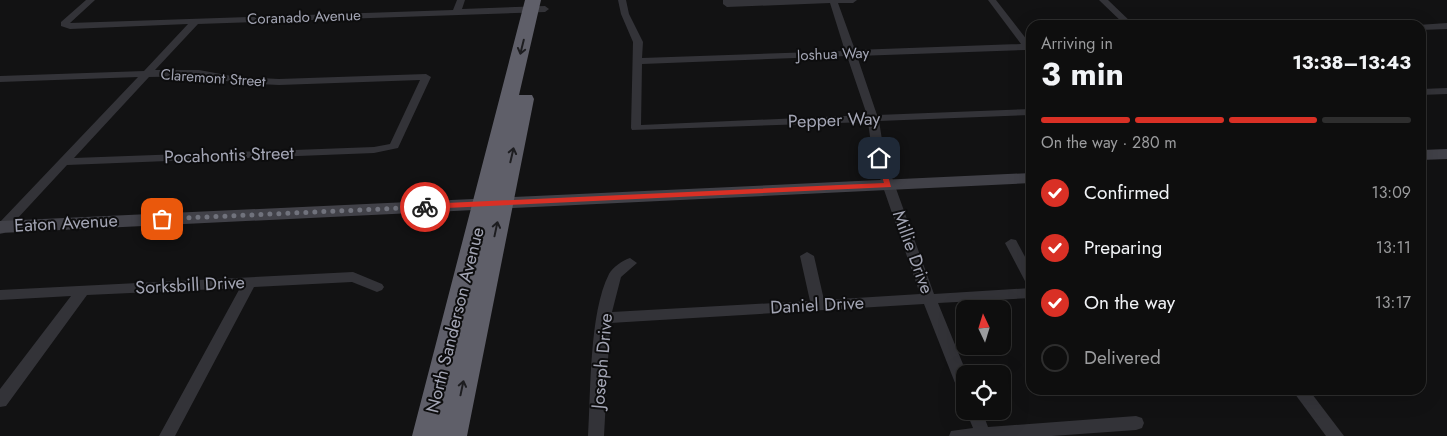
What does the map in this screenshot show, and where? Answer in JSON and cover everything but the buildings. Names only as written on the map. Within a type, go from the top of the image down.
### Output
[{"type":"highway","name":"North Sanderson Avenue","points":[[427,436],[492,203],[539,4]]},
{"type":"highway","name":"North Sanderson Avenue","points":[[452,436],[492,203]]},
{"type":"street","name":"Coranado Avenue","points":[[91,0],[64,24],[70,26],[457,12],[539,4]]},
{"type":"street","points":[[457,12],[462,0]]},
{"type":"street","points":[[622,0],[625,14],[638,42],[639,61]]},
{"type":"street","name":"Millie Drive","points":[[833,0],[873,118],[879,158],[929,298],[956,366]]},
{"type":"street","points":[[727,2],[852,0]]},
{"type":"street","points":[[992,0],[1026,44]]},
{"type":"street","points":[[1103,0],[1125,20]]},
{"type":"street","points":[[1,231],[196,21]]},
{"type":"street","points":[[1426,27],[1447,26]]},
{"type":"street","name":"Joshua Way","points":[[639,61],[1026,49]]},
{"type":"street","name":"Pepper Way","points":[[639,61],[636,128],[1026,112]]},
{"type":"street","name":"Claremont Street","points":[[0,79],[199,73],[237,80],[279,82],[426,76],[394,146]]},
{"type":"street","points":[[1426,92],[1447,91]]},
{"type":"street","name":"Pocahontis Street","points":[[64,162],[374,150],[394,146]]},
{"type":"street","points":[[1426,155],[1447,154]]},
{"type":"street","name":"Eaton Avenue","points":[[1,231],[492,203],[1026,178]]},
{"type":"street","points":[[1011,243],[1026,271]]},
{"type":"street","points":[[807,256],[818,304]]},
{"type":"street","name":"Joseph Drive","points":[[596,436],[603,318],[615,275],[630,263]]},
{"type":"street","name":"Sorksbill Drive","points":[[0,295],[353,277],[377,287]]},
{"type":"street","points":[[167,436],[250,282]]},
{"type":"street","points":[[0,401],[83,291]]},
{"type":"street","name":"Daniel Drive","points":[[603,318],[1026,293]]},
{"type":"street","points":[[1304,395],[1336,436]]},
{"type":"street","points":[[978,420],[984,435]]},
{"type":"street","points":[[957,436],[1136,422]]},
{"type":"way so far","points":[[162,219],[425,207]]},
{"type":"route","points":[[425,207],[889,185],[879,158]]}]
